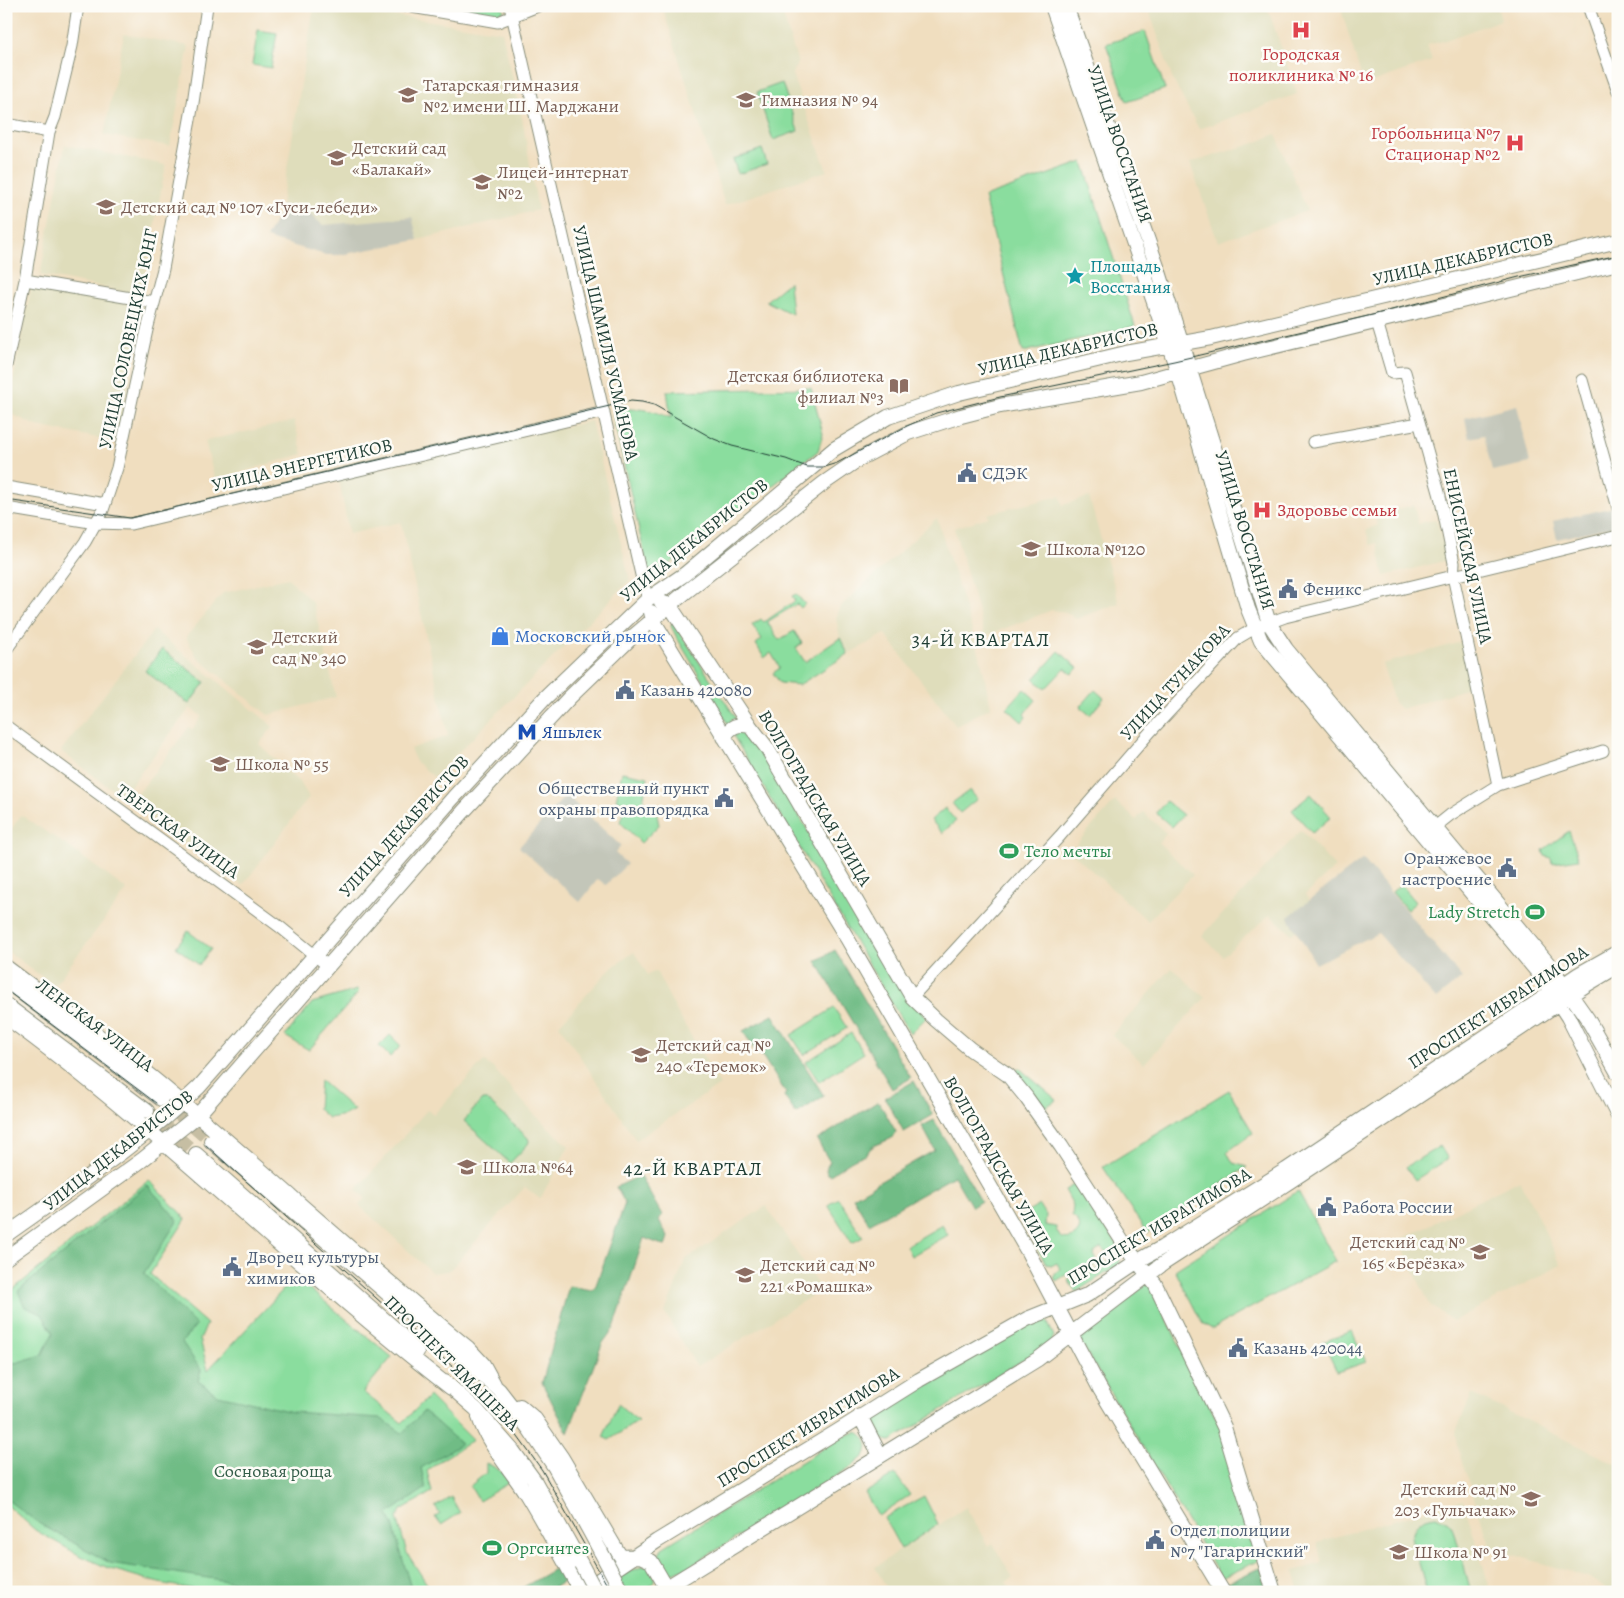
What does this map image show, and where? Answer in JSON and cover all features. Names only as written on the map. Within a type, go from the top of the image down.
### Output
[{"type":"main road","name":"УЛИЦА ВОССТАНИЯ","points":[[1052,6],[1175,344],[1269,623],[1286,649],[1436,827],[1568,989],[1618,1073]]},
{"type":"main road","name":"УЛИЦА ВОССТАНИЯ","points":[[1066,6],[1160,275],[1175,344]]},
{"type":"main road","name":"УЛИЦА ДЕКАБРИСТОВ","points":[[6,1235],[149,1131],[199,1087],[453,798],[545,698],[648,599],[685,574],[834,449],[888,417],[959,393],[1094,360],[1211,338],[1618,241]]},
{"type":"main road","name":"УЛИЦА ДЕКАБРИСТОВ","points":[[6,1258],[164,1143],[197,1116],[463,812],[569,698],[653,620],[844,468],[908,433],[941,421],[1000,406],[1104,389],[1618,264]]},
{"type":"main road","name":"УЛИЦА ВОССТАНИЯ","points":[[1184,370],[1255,628],[1263,643],[1541,976],[1568,1017],[1618,1116]]},
{"type":"main road","points":[[648,599],[670,606]]},
{"type":"main road","name":"ВОЛГОГРАДСКАЯ УЛИЦА","points":[[648,599],[653,620],[847,938],[1010,1220],[1100,1389],[1223,1592]]},
{"type":"main road","name":"ВОЛГОГРАДСКАЯ УЛИЦА","points":[[670,606],[776,764],[912,997],[970,1049],[1008,1075],[1061,1146],[1127,1248],[1155,1284],[1224,1427],[1274,1592]]},
{"type":"main road","points":[[724,737],[728,730],[734,726],[740,724],[750,726]]},
{"type":"main road","name":"ПРОСПЕКТ ИБРАГИМОВА","points":[[665,1590],[880,1455],[1038,1359],[1164,1262],[1301,1174],[1568,989],[1618,952]]},
{"type":"main road","name":"ПРОСПЕКТ ИБРАГИМОВА","points":[[1568,989],[1618,966]]},
{"type":"main road","points":[[6,967],[182,1103],[468,1348],[483,1364],[496,1387],[535,1419],[562,1458],[619,1554],[622,1557],[646,1557],[651,1561],[665,1590]]},
{"type":"main road","name":"ЛЕНСКАЯ УЛИЦА","points":[[6,981],[161,1099]]},
{"type":"main road","name":"ПРОСПЕКТ ИБРАГИМОВА","points":[[581,1592],[634,1556],[919,1380],[1027,1319],[1087,1294],[1282,1173],[1555,998]]},
{"type":"main road","points":[[6,1005],[147,1111]]},
{"type":"main road","points":[[6,1017],[93,1084],[164,1143],[397,1345],[451,1388]]},
{"type":"main road","points":[[1595,1070],[1593,1065],[1598,1058],[1604,1057],[1611,1060]]},
{"type":"main road","name":"ПРОСПЕКТ ЯМАШЕВА","points":[[211,1141],[496,1387],[530,1430],[554,1466],[622,1592]]},
{"type":"main road","name":"ПРОСПЕКТ ЯМАШЕВА","points":[[196,1154],[395,1329],[451,1388],[476,1409],[513,1451],[534,1480],[596,1592]]},
{"type":"main road","points":[[476,1409],[484,1433],[524,1491],[576,1582],[576,1592]]},
{"type":"main road","points":[[860,1416],[880,1455]]},
{"type":"street","points":[[6,366],[25,280],[49,132],[55,117],[69,57],[78,6]]},
{"type":"street","name":"УЛИЦА СОЛОВЕЦКИХ ЮНГ","points":[[6,650],[85,542],[96,523],[123,447],[154,302],[163,269],[182,165],[207,6]]},
{"type":"street","points":[[406,6],[498,22],[511,11],[538,6]]},
{"type":"street","points":[[1588,6],[1618,91]]},
{"type":"street","name":"УЛИЦА ШАМИЛЯ УСМАНОВА","points":[[511,11],[648,599]]},
{"type":"street","points":[[6,124],[49,132]]},
{"type":"street","points":[[25,280],[154,302]]},
{"type":"street","name":"ЕНИСЕЙСКАЯ УЛИЦА","points":[[1377,322],[1392,373],[1405,372],[1440,496],[1449,533],[1454,563],[1454,576],[1498,786]]},
{"type":"street","points":[[1582,380],[1618,508]]},
{"type":"street","name":"УЛИЦА ЭНЕРГЕТИКОВ","points":[[6,508],[96,523],[131,524],[604,412]]},
{"type":"street","points":[[1314,442],[1419,423]]},
{"type":"street","points":[[6,487],[104,504]]},
{"type":"street","name":"УЛИЦА ТУНАКОВА","points":[[912,997],[1060,836],[1151,731],[1236,639],[1255,628],[1285,617],[1618,536]]},
{"type":"street","name":"ТВЕРСКАЯ УЛИЦА","points":[[6,726],[280,927],[328,966]]},
{"type":"street","points":[[1436,827],[1450,814],[1498,786],[1603,751]]},
{"type":"shaded area","points":[[314,6],[334,6],[502,32],[522,118],[538,210],[418,240],[411,217],[323,225],[305,210],[281,205]]},
{"type":"shaded area","name":"Гимназия № 94","points":[[682,6],[780,6],[797,60],[797,66],[792,74],[827,171],[725,205],[664,12]]},
{"type":"shaded area","points":[[1149,6],[1267,6],[1297,94],[1199,129],[1172,78]]},
{"type":"shaded area","points":[[1340,6],[1497,6],[1501,20],[1427,45],[1432,61],[1364,85]]},
{"type":"shaded area","points":[[124,34],[189,46],[170,146],[104,135]]},
{"type":"shaded area","points":[[1276,134],[1307,211],[1218,242],[1190,163],[1255,143]]},
{"type":"shaded area","name":"Детский сад № 107 «Гуси-лебеди»","points":[[65,145],[166,165],[141,295],[40,275]]},
{"type":"shaded area","points":[[281,205],[305,210],[323,225],[412,217],[418,240],[340,255],[326,255],[266,238]]},
{"type":"shaded area","points":[[31,288],[143,306],[118,442],[37,426],[7,412]]},
{"type":"shaded area","points":[[1517,405],[1530,463],[1492,471],[1484,435],[1469,438],[1465,418]]},
{"type":"shaded area","points":[[294,421],[303,454],[215,480],[205,441]]},
{"type":"shaded area","name":"Московский рынок","points":[[591,421],[630,580],[434,777],[416,762],[410,749],[448,736],[401,522],[349,534],[339,479]]},
{"type":"shaded area","name":"Школа №120","points":[[1060,496],[1063,505],[1089,497],[1119,603],[1076,619],[1066,612],[1052,610],[985,636],[954,528],[989,517],[987,514]]},
{"type":"shaded area","points":[[1414,505],[1418,524],[1436,519],[1448,560],[1384,576],[1377,543],[1370,545],[1366,530],[1378,525],[1375,515]]},
{"type":"shaded area","points":[[1614,507],[1618,525],[1557,539],[1553,521]]},
{"type":"shaded area","points":[[937,518],[980,656],[991,707],[956,726],[885,634],[848,654],[840,638],[836,618],[840,607]]},
{"type":"shaded area","name":"Детский сад № 340","points":[[288,578],[313,603],[336,697],[268,715],[197,657],[186,637],[223,593]]},
{"type":"shaded area","name":"Школа № 55","points":[[154,630],[273,727],[259,744],[301,784],[309,797],[243,885],[131,803],[189,727],[192,730],[202,716],[190,708],[122,797],[61,751]]},
{"type":"shaded area","points":[[1462,642],[1473,684],[1462,690],[1401,709],[1394,702],[1382,664]]},
{"type":"shaded area","points":[[566,795],[621,846],[615,853],[627,864],[606,885],[598,879],[580,902],[519,847]]},
{"type":"shaded area","points":[[1115,801],[1136,820],[1143,812],[1166,833],[1159,843],[1193,875],[1148,921],[1070,851]]},
{"type":"shaded area","points":[[21,815],[69,847],[127,890],[54,986],[6,950],[6,884],[10,879],[6,876],[6,837]]},
{"type":"shaded area","points":[[1301,830],[1335,867],[1305,895],[1318,910],[1292,934],[1270,915],[1223,956],[1202,936]]},
{"type":"shaded area","points":[[1363,859],[1462,978],[1436,999],[1378,933],[1316,964],[1288,917]]},
{"type":"shaded area","name":"Детский сад № 240 «Теремок»","points":[[634,952],[648,975],[656,971],[677,1012],[720,1085],[636,1140],[559,1025],[610,969]]},
{"type":"shaded area","points":[[1172,968],[1205,998],[1144,1064],[1112,1035]]},
{"type":"shaded area","name":"Школа №64","points":[[484,1061],[494,1069],[533,1113],[569,1146],[540,1199],[525,1187],[449,1271],[432,1273],[359,1205],[365,1198],[356,1190],[427,1110],[434,1114]]},
{"type":"shaded area","name":"Детский сад № 165 «Берёзка»","points":[[1520,1180],[1561,1265],[1453,1321],[1430,1305],[1399,1240]]},
{"type":"shaded area","name":"Детский сад № 221 «Ромашка»","points":[[766,1206],[821,1290],[697,1367],[665,1313],[685,1260]]},
{"type":"shaded area","name":"Детский сад № 203 «Гульчачак»","points":[[1472,1394],[1618,1465],[1618,1592],[1610,1592],[1588,1577],[1491,1548],[1458,1450],[1455,1433]]},
{"type":"shaded area","name":"Школа № 91","points":[[1463,1500],[1491,1592],[1300,1592],[1294,1571],[1322,1563],[1317,1542]]},
{"type":"shaded area","points":[[966,1507],[988,1546],[993,1543],[1013,1578],[1006,1582],[1013,1592],[889,1592],[875,1567]]},
{"type":"green space","points":[[441,6],[502,6],[504,11],[496,15]]},
{"type":"green space","points":[[258,30],[277,33],[271,68],[252,65]]},
{"type":"green space","points":[[1145,31],[1165,89],[1127,102],[1106,44]]},
{"type":"green space","points":[[782,83],[798,131],[773,140],[757,92]]},
{"type":"green space","points":[[762,149],[767,164],[738,174],[733,159]]},
{"type":"green space","points":[[1083,162],[1135,326],[1023,352],[984,197]]},
{"type":"green space","points":[[789,282],[792,314],[766,301]]},
{"type":"green space","points":[[811,388],[823,434],[818,451],[654,576],[648,570],[613,416],[615,410],[644,409],[671,418],[667,391]]},
{"type":"green space","points":[[796,594],[805,604],[801,608],[797,604],[767,622],[779,640],[794,631],[802,643],[796,648],[805,662],[840,638],[848,654],[799,685],[780,683],[773,673],[780,668],[771,653],[764,658],[756,644],[762,639],[752,625],[761,619],[764,622],[795,601],[792,596]]},
{"type":"green space","points":[[673,622],[736,718],[731,720],[729,726],[676,636],[671,626]]},
{"type":"green space","points":[[162,649],[205,682],[189,704],[145,671]]},
{"type":"green space","points":[[1059,651],[1078,668],[1072,674],[1065,668],[1045,689],[1034,679]]},
{"type":"green space","points":[[1024,689],[1036,700],[1024,714],[1026,717],[1022,722],[1007,708]]},
{"type":"green space","points":[[1095,690],[1104,698],[1090,715],[1080,707]]},
{"type":"green space","points":[[748,730],[903,991],[927,1017],[910,1034],[734,737],[734,732]]},
{"type":"green space","points":[[622,772],[648,777],[642,806],[656,810],[659,825],[641,843],[620,822],[626,803],[616,800]]},
{"type":"green space","points":[[970,790],[977,799],[960,813],[952,803]]},
{"type":"green space","points":[[1311,794],[1331,817],[1312,833],[1292,810]]},
{"type":"green space","points":[[1166,801],[1183,815],[1172,827],[1156,813]]},
{"type":"green space","points":[[945,808],[956,821],[942,833],[931,820]]},
{"type":"green space","points":[[1569,831],[1579,859],[1552,863],[1551,858],[1545,856],[1543,850]]},
{"type":"green space","points":[[1401,884],[1416,902],[1407,910],[1392,892]]},
{"type":"green space","points":[[188,931],[211,949],[199,965],[176,947]]},
{"type":"green space","points":[[835,950],[911,1078],[892,1089],[816,961]]},
{"type":"green space","points":[[357,990],[359,992],[309,1050],[285,1036],[312,1003]]},
{"type":"green space","points":[[834,1008],[847,1028],[804,1055],[791,1035]]},
{"type":"green space","points":[[773,1015],[824,1096],[796,1114],[784,1096],[786,1093],[759,1051],[756,1052],[743,1031]]},
{"type":"green space","points":[[851,1033],[864,1053],[819,1082],[806,1062]]},
{"type":"green space","points":[[390,1035],[401,1046],[390,1057],[379,1046]]},
{"type":"green space","points":[[1019,1068],[1057,1100],[1042,1109],[1015,1073]]},
{"type":"green space","points":[[320,1080],[354,1110],[345,1115],[328,1118],[318,1109]]},
{"type":"green space","points":[[914,1081],[933,1115],[904,1132],[885,1098]]},
{"type":"green space","points":[[1229,1090],[1253,1133],[1227,1152],[1233,1163],[1247,1167],[1147,1233],[1103,1167]]},
{"type":"green space","points":[[484,1100],[487,1100],[528,1138],[528,1144],[510,1163],[464,1121]]},
{"type":"green space","points":[[877,1102],[896,1132],[892,1138],[875,1145],[863,1156],[851,1161],[830,1175],[828,1174],[826,1169],[830,1162],[817,1140]]},
{"type":"green space","points":[[934,1120],[981,1201],[972,1207],[954,1176],[869,1224],[853,1197],[935,1150],[922,1126]]},
{"type":"green space","points":[[1440,1146],[1448,1159],[1415,1180],[1406,1167]]},
{"type":"green space","points":[[640,1176],[662,1215],[659,1220],[668,1237],[665,1246],[644,1238],[614,1328],[602,1344],[568,1433],[542,1383],[569,1286],[592,1290],[595,1288],[625,1203],[616,1187]]},
{"type":"green space","name":"Сосновая роща","points":[[149,1180],[186,1219],[150,1274],[207,1324],[200,1339],[208,1370],[295,1277],[392,1357],[363,1392],[402,1423],[429,1396],[473,1440],[427,1471],[432,1492],[401,1510],[397,1518],[407,1553],[432,1592],[210,1592],[159,1583],[108,1568],[79,1555],[35,1530],[6,1504],[6,1295]]},
{"type":"green space","points":[[1077,1183],[1120,1248],[1114,1253],[1106,1252],[1101,1248],[1094,1253],[1096,1264],[1087,1270],[1069,1273],[1056,1281],[1053,1276],[1060,1269],[1057,1263],[1051,1266],[1050,1264],[1047,1265],[1019,1217],[1040,1205],[1046,1215],[1045,1225],[1056,1227],[1058,1234],[1063,1238],[1074,1236],[1080,1228],[1078,1222],[1072,1216],[1073,1205],[1065,1190]]},
{"type":"green space","name":"Сосновая роща","points":[[147,1185],[178,1220],[144,1273],[196,1325],[182,1342],[201,1370],[198,1381],[218,1395],[293,1412],[380,1418],[402,1433],[424,1411],[461,1444],[421,1468],[426,1488],[388,1514],[393,1525],[412,1592],[300,1592],[110,1563],[40,1524],[6,1499],[6,1358],[15,1363],[42,1355],[53,1333],[42,1314],[25,1307],[18,1291]]},
{"type":"green space","points":[[1298,1191],[1336,1261],[1212,1329],[1202,1323],[1175,1270]]},
{"type":"green space","points":[[838,1198],[863,1237],[852,1243],[828,1205]]},
{"type":"green space","points":[[942,1225],[948,1235],[911,1256],[906,1246]]},
{"type":"green space","points":[[1119,1254],[1119,1265],[1076,1292],[1068,1280],[1089,1275]]},
{"type":"green space","points":[[1149,1284],[1220,1426],[1258,1561],[1221,1578],[1081,1343],[1081,1338],[1145,1285]]},
{"type":"green space","points":[[1041,1320],[1047,1321],[1054,1336],[1050,1343],[891,1441],[883,1439],[876,1433],[873,1425],[875,1417],[1004,1337]]},
{"type":"green space","points":[[1352,1331],[1366,1362],[1337,1372],[1323,1342]]},
{"type":"green space","points":[[618,1404],[638,1421],[609,1440],[603,1437]]},
{"type":"green space","points":[[856,1432],[865,1438],[868,1448],[864,1456],[854,1465],[692,1565],[673,1573],[668,1572],[658,1557],[662,1548],[842,1437]]},
{"type":"green space","points":[[486,1463],[513,1480],[479,1501],[470,1486],[486,1473]]},
{"type":"green space","points":[[895,1474],[910,1495],[878,1516],[865,1493]]},
{"type":"green space","points":[[924,1496],[938,1524],[901,1549],[884,1518]]},
{"type":"green space","points":[[451,1497],[460,1513],[441,1525],[435,1517],[440,1514],[435,1507]]},
{"type":"green space","points":[[1436,1516],[1448,1522],[1454,1530],[1471,1592],[1427,1592],[1412,1538],[1420,1522]]},
{"type":"green space","points":[[560,1566],[566,1580],[547,1592],[515,1592]]},
{"type":"green space","points":[[647,1566],[655,1577],[655,1582],[642,1592],[593,1592],[619,1576]]},
{"type":"green space","points":[[1261,1567],[1268,1592],[1228,1592],[1224,1585]]},
{"type":"tunnel","points":[[161,1099],[211,1141]]},
{"type":"tunnel","points":[[147,1111],[196,1154]]},
{"type":"tram line","points":[[6,500],[130,518],[631,401],[654,405],[714,439],[732,446],[786,459],[807,467],[824,467],[837,463],[936,413],[1000,397],[1174,361],[1372,315],[1519,277],[1618,255]]},
{"type":"tram line","points":[[6,990],[156,1103]]},
{"type":"tram line","points":[[206,1145],[494,1404],[542,1470],[611,1592]]},
{"type":"place","name":"Городская поликлиника № 16","points":[[1301,30]]},
{"type":"place","name":"Татарская гимназия №2 имени Ш. Марджани","points":[[408,95]]},
{"type":"place","name":"Гимназия № 94","points":[[746,100]]},
{"type":"place","name":"Горбольница №7 Стационар №2","points":[[1515,143]]},
{"type":"place","name":"Детский сад «Балакай»","points":[[337,158]]},
{"type":"place","name":"Лицей-интернат №2","points":[[482,182]]},
{"type":"place","name":"Детский сад № 107 «Гуси-лебеди»","points":[[106,207]]},
{"type":"place","name":"Площадь Восстания","points":[[1075,276]]},
{"type":"place","name":"Детская библиотека филиал №3","points":[[899,386]]},
{"type":"place","name":"СДЭК","points":[[967,473]]},
{"type":"place","name":"Здоровье семьи","points":[[1262,510]]},
{"type":"place","name":"Школа №120","points":[[1031,549]]},
{"type":"place","name":"Феникс","points":[[1288,589]]},
{"type":"place","name":"Московский рынок","points":[[500,636]]},
{"type":"place","name":"Детский сад № 340","points":[[257,647]]},
{"type":"place","name":"Казань 420080","points":[[625,690]]},
{"type":"place","name":"Яшьлек","points":[[527,732]]},
{"type":"place","name":"Школа № 55","points":[[220,764]]},
{"type":"place","name":"Общественный пункт охраны правопорядка","points":[[724,798]]},
{"type":"place","name":"Тело мечты","points":[[1009,851]]},
{"type":"place","name":"Оранжевое настроение","points":[[1507,868]]},
{"type":"place","name":"Lady Stretch","points":[[1535,912]]},
{"type":"place","name":"Детский сад № 240 «Теремок»","points":[[641,1055]]},
{"type":"place","name":"Школа №64","points":[[467,1167]]},
{"type":"place","name":"Работа России","points":[[1327,1207]]},
{"type":"place","name":"Детский сад № 165 «Берёзка»","points":[[1480,1252]]},
{"type":"place","name":"Дворец культуры химиков","points":[[232,1267]]},
{"type":"place","name":"Детский сад № 221 «Ромашка»","points":[[745,1275]]},
{"type":"place","name":"Казань 420044","points":[[1238,1348]]},
{"type":"place","name":"Детский сад № 203 «Гульчачак»","points":[[1531,1499]]},
{"type":"place","name":"Отдел полиции №7 \"Гагаринский\"","points":[[1155,1540]]},
{"type":"place","name":"Оргсинтез","points":[[492,1548]]},
{"type":"place","name":"Школа № 91","points":[[1399,1552]]},
{"type":"district","name":"34-Й КВАРТАЛ","points":[[981,639]]},
{"type":"district","name":"42-Й КВАРТАЛ","points":[[693,1168]]}]
